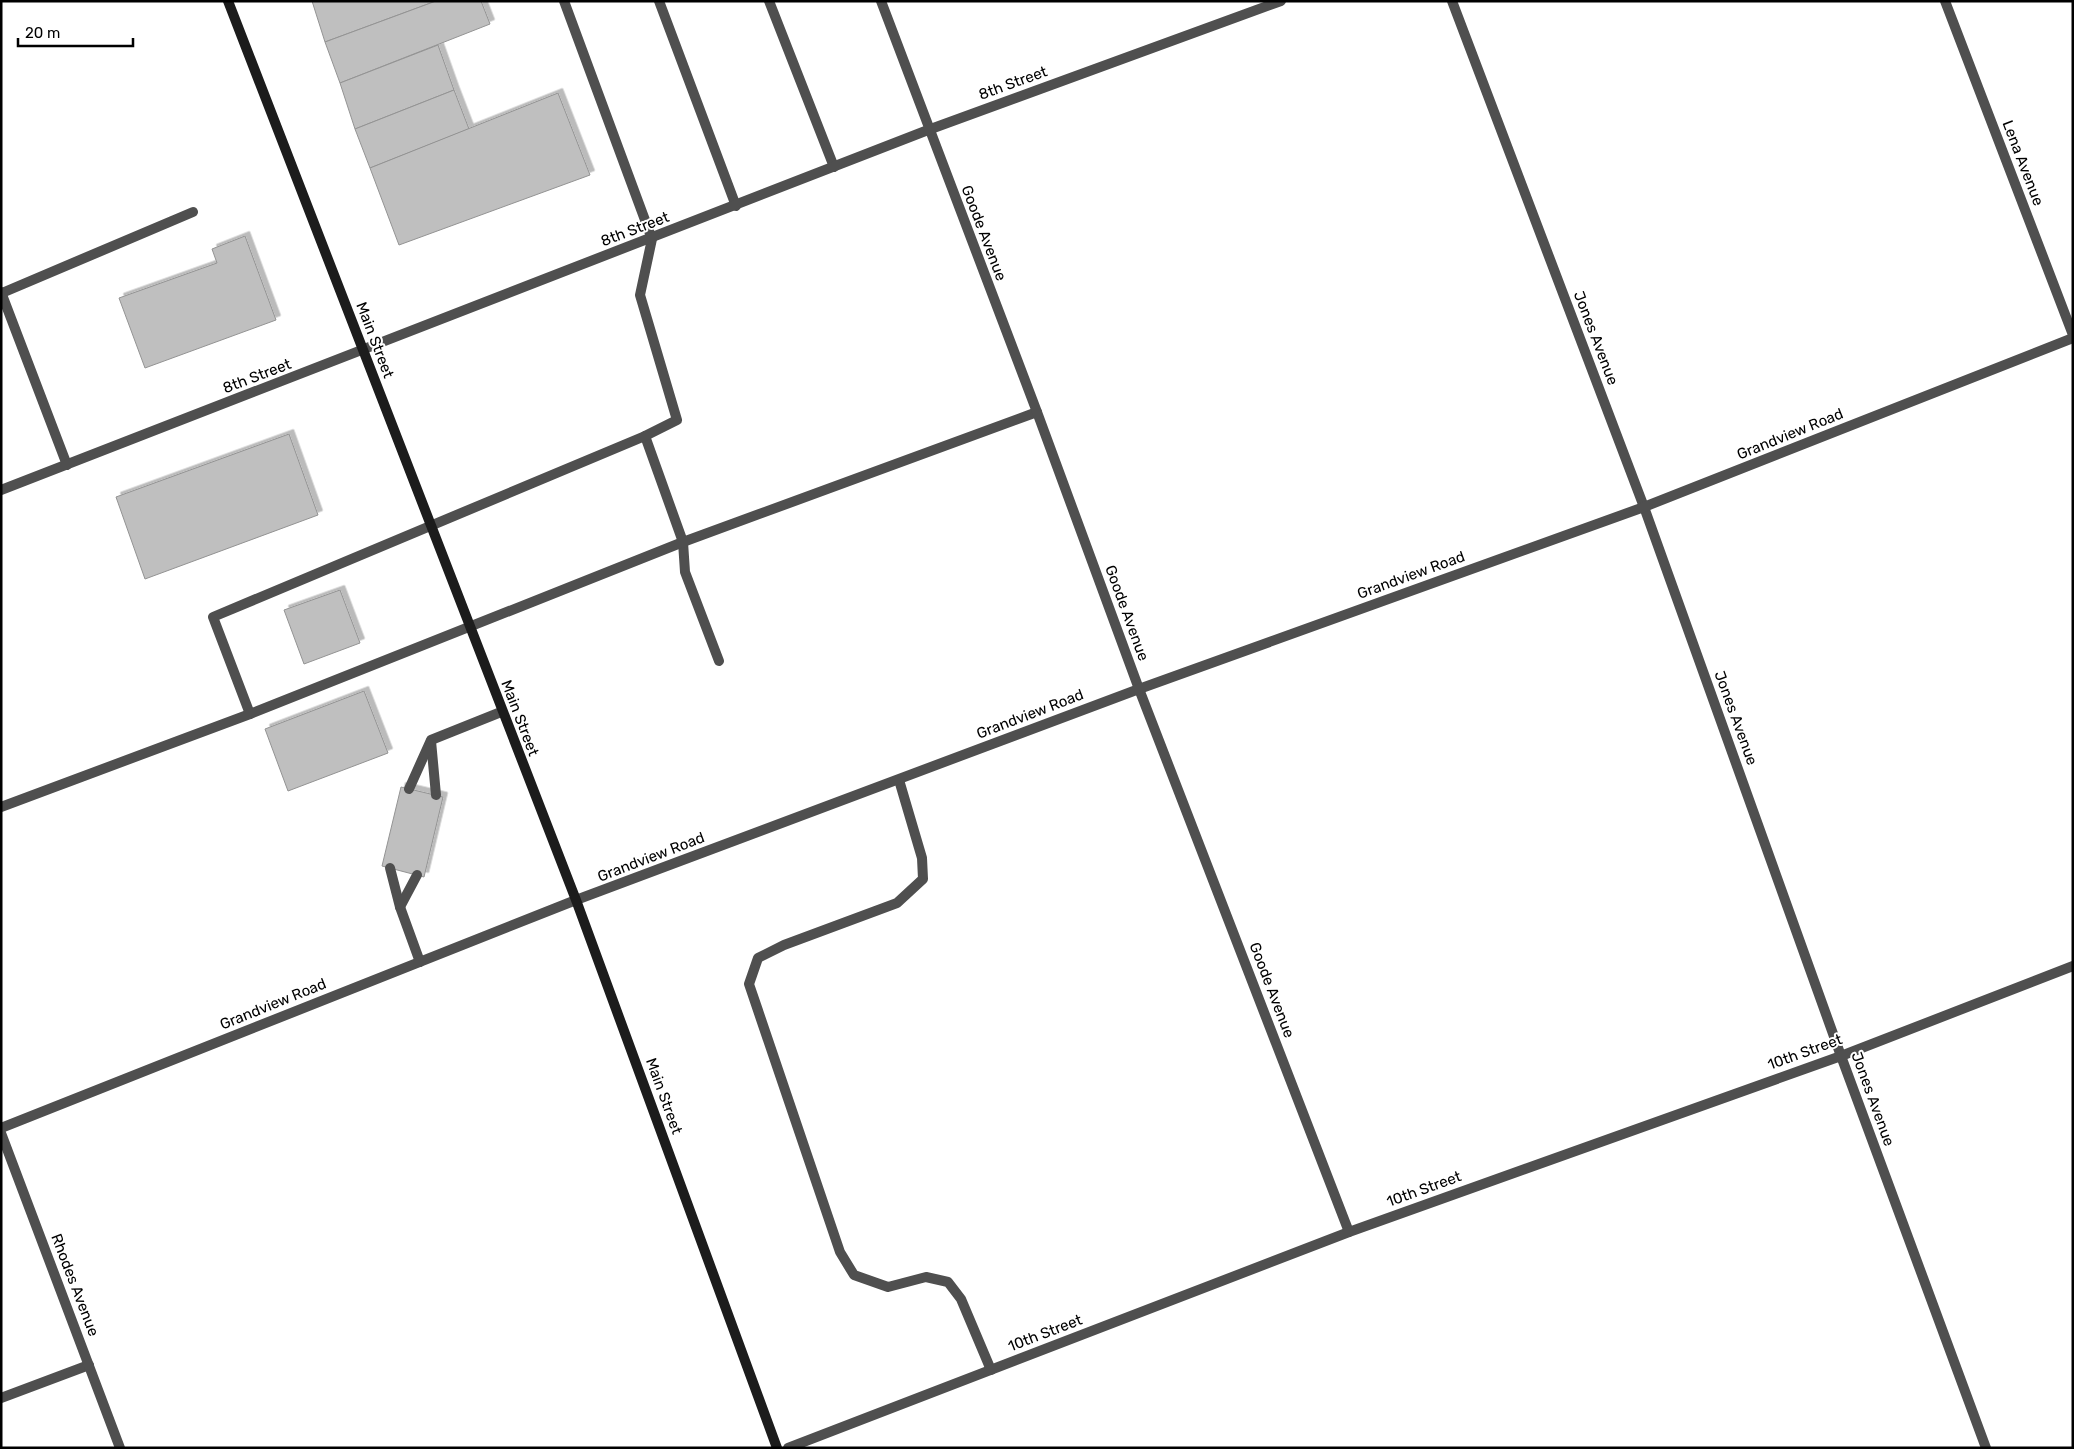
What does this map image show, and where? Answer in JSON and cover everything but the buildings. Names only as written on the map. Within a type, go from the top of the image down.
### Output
[{"type":"main road","name":"Main Street","points":[[228,1],[501,712],[576,900],[777,1448]]},
{"type":"street","points":[[250,714],[213,617],[431,527],[645,436],[677,420],[640,295],[652,239],[564,1]]},
{"type":"street","points":[[659,1],[736,206]]},
{"type":"street","points":[[769,1],[834,167]]},
{"type":"street","name":"Goode Avenue","points":[[881,1],[928,130],[1037,412],[1139,689],[1350,1232]]},
{"type":"street","name":"8th Street","points":[[1,490],[652,239],[928,130],[1281,1]]},
{"type":"street","name":"Jones Avenue","points":[[1452,1],[1644,507],[1841,1056],[1986,1448]]},
{"type":"street","name":"Lena Avenue","points":[[1945,1],[2073,337]]},
{"type":"street","points":[[66,465],[1,292],[193,212]]},
{"type":"street","name":"Grandview Road","points":[[1,1128],[576,900],[1139,689],[1644,507],[2073,337]]},
{"type":"street","points":[[1,806],[250,714],[683,542],[1037,412]]},
{"type":"street","points":[[645,436],[683,542],[685,572],[719,661]]},
{"type":"street","points":[[409,789],[431,740],[501,712]]},
{"type":"street","points":[[431,740],[436,796]]},
{"type":"street","points":[[900,780],[922,858],[923,879],[898,903],[784,946],[758,958],[750,984],[840,1252],[854,1274],[888,1287],[926,1277],[948,1282],[961,1299],[991,1370]]},
{"type":"street","points":[[390,868],[400,908],[420,962]]},
{"type":"street","points":[[400,908],[417,875]]},
{"type":"street","name":"10th Street","points":[[788,1448],[1350,1232],[1841,1056],[2073,966]]},
{"type":"street","name":"Rhodes Avenue","points":[[1,1133],[120,1448]]},
{"type":"street","points":[[1,1398],[89,1365]]}]
